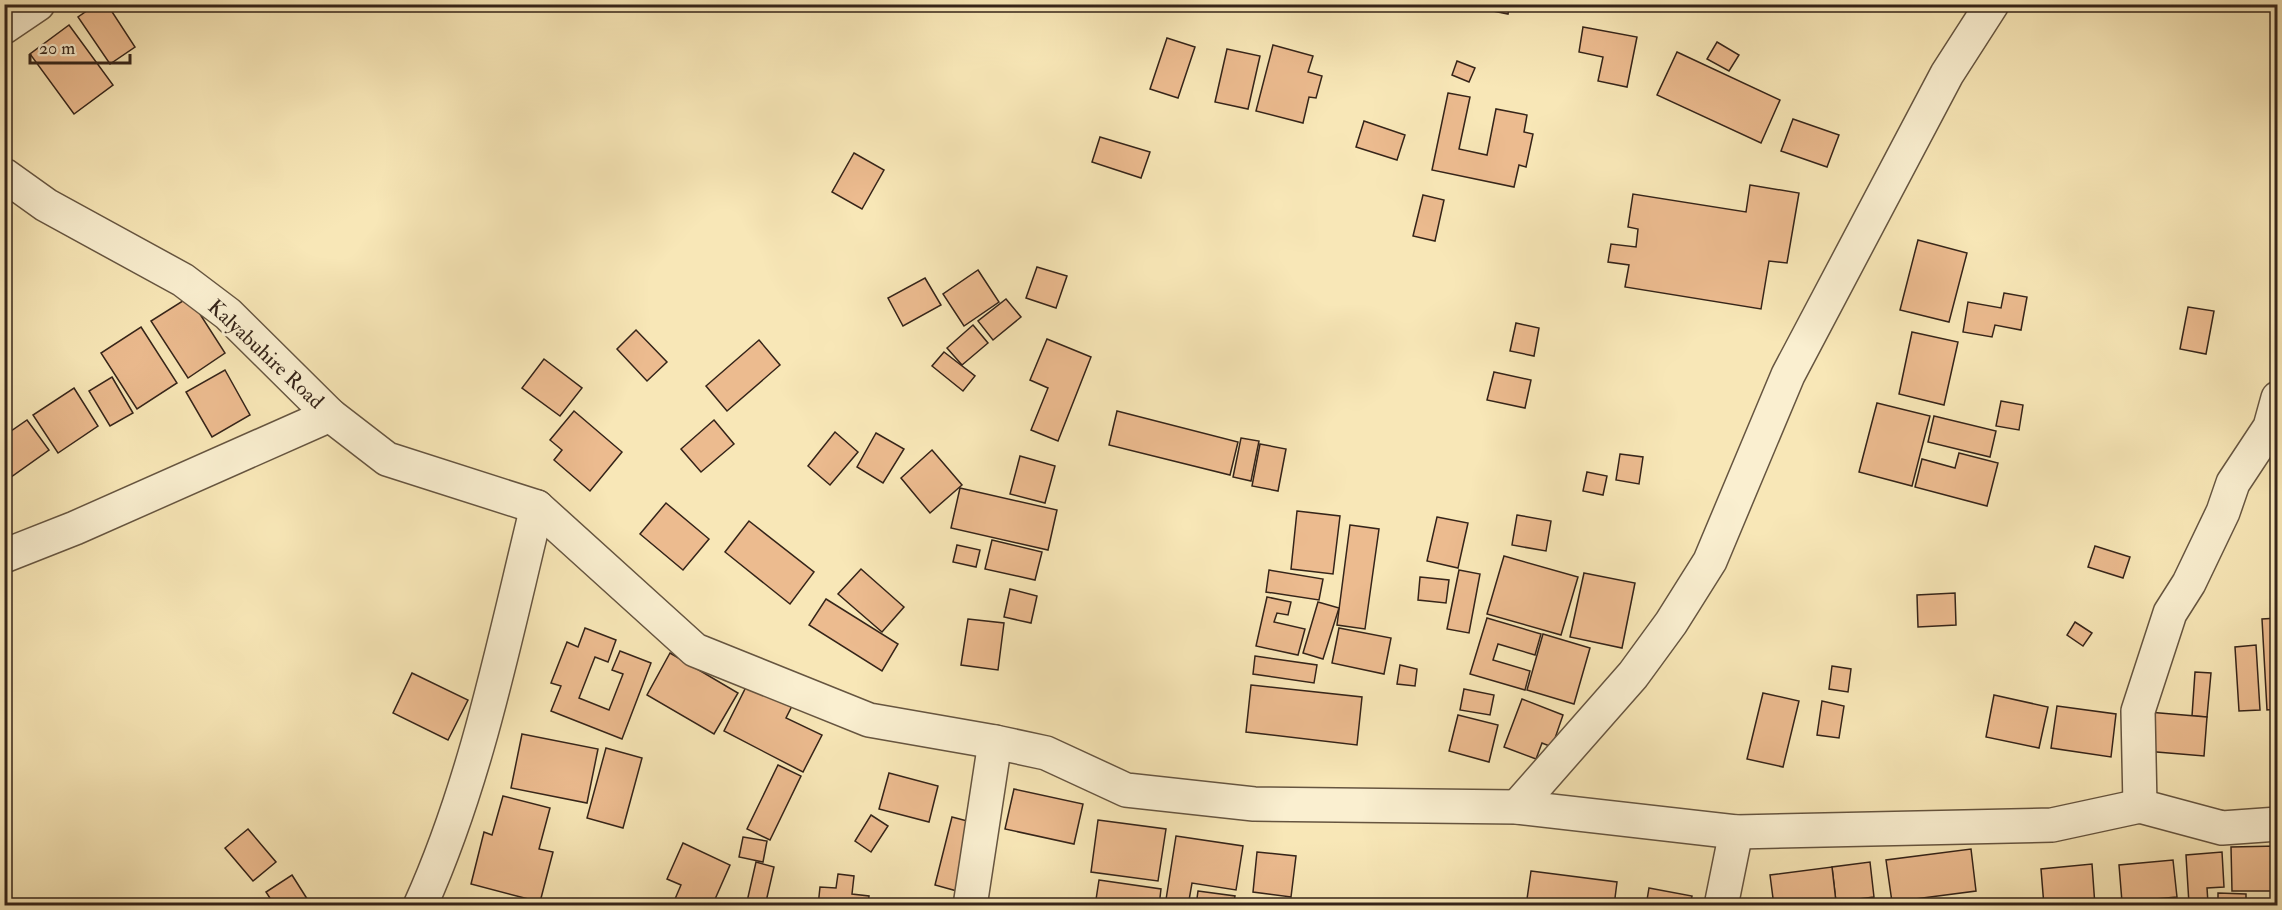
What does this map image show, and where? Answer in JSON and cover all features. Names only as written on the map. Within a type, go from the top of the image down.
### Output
[{"type":"street","points":[[4,27],[38,4]]},
{"type":"street","points":[[1517,807],[1633,675],[1671,623],[1710,561],[1788,375],[1947,74],[1992,4]]},
{"type":"street","name":"Kalyabuhire Road","points":[[4,175],[46,205],[183,280],[228,314],[330,415],[387,459],[537,507]]},
{"type":"street","points":[[2140,806],[2138,711],[2170,614],[2189,583],[2223,512],[2233,483],[2270,427],[2277,398]]},
{"type":"street","points":[[4,556],[75,528],[330,415]]},
{"type":"street","points":[[420,906],[436,870],[463,795],[537,507],[695,650],[869,720],[1046,753],[1126,790],[1254,804],[1517,807],[1737,832],[2052,825],[2140,806],[2222,828],[2277,824]]},
{"type":"street","points":[[970,906],[996,742]]},
{"type":"street","points":[[1721,906],[1737,832]]},
{"type":"building","points":[[97,4],[107,4],[135,47],[110,64],[78,17]]},
{"type":"building","points":[[1479,4],[1510,4],[1508,14],[1478,8]]},
{"type":"building","points":[[69,25],[113,85],[74,114],[30,54]]},
{"type":"building","points":[[1583,27],[1637,37],[1627,87],[1598,81],[1603,57],[1579,52]]},
{"type":"building","points":[[1167,38],[1195,47],[1178,98],[1150,89]]},
{"type":"building","points":[[1717,42],[1739,55],[1729,71],[1707,59]]},
{"type":"building","points":[[1273,45],[1313,56],[1308,72],[1322,76],[1316,98],[1309,97],[1303,123],[1256,111]]},
{"type":"building","points":[[1227,49],[1260,56],[1248,109],[1215,102]]},
{"type":"building","points":[[1677,52],[1780,100],[1761,143],[1657,95]]},
{"type":"building","points":[[1457,61],[1475,68],[1469,82],[1452,75]]},
{"type":"building","points":[[1448,93],[1470,97],[1459,149],[1487,155],[1496,109],[1527,115],[1524,132],[1533,134],[1526,167],[1519,165],[1514,187],[1432,170]]},
{"type":"building","points":[[1793,119],[1839,135],[1827,167],[1781,151]]},
{"type":"building","points":[[1364,121],[1405,135],[1397,160],[1356,147]]},
{"type":"building","points":[[1100,137],[1150,152],[1141,178],[1092,162]]},
{"type":"building","points":[[854,153],[884,170],[862,209],[832,192]]},
{"type":"building","points":[[1750,185],[1799,193],[1787,263],[1769,261],[1761,309],[1625,287],[1629,265],[1608,262],[1611,244],[1636,247],[1638,229],[1628,227],[1633,194],[1746,212]]},
{"type":"building","points":[[1423,195],[1444,200],[1435,241],[1413,236]]},
{"type":"building","points":[[1918,240],[1967,253],[1949,322],[1900,310]]},
{"type":"building","points":[[1037,267],[1067,276],[1056,308],[1026,298]]},
{"type":"building","points":[[978,270],[999,302],[964,326],[943,294]]},
{"type":"building","points":[[925,278],[941,305],[903,326],[888,298]]},
{"type":"building","points":[[2004,293],[2027,297],[2021,330],[1995,325],[1992,337],[1963,332],[1968,302],[2001,308]]},
{"type":"building","points":[[189,297],[225,353],[188,378],[151,321]]},
{"type":"building","points":[[1006,299],[1021,317],[993,340],[978,321]]},
{"type":"building","points":[[2188,307],[2214,311],[2206,354],[2180,349]]},
{"type":"building","points":[[1516,323],[1539,328],[1534,356],[1510,351]]},
{"type":"building","points":[[973,325],[988,343],[962,365],[947,348]]},
{"type":"building","points":[[141,327],[177,383],[137,409],[101,353]]},
{"type":"building","points":[[636,330],[667,362],[647,381],[617,349]]},
{"type":"building","points":[[1912,332],[1958,342],[1944,405],[1899,394]]},
{"type":"building","points":[[1047,339],[1091,357],[1058,441],[1031,430],[1048,388],[1030,380]]},
{"type":"building","points":[[759,340],[780,365],[727,411],[706,386]]},
{"type":"building","points":[[944,352],[975,376],[963,391],[932,366]]},
{"type":"building","points":[[544,359],[582,388],[560,416],[522,388]]},
{"type":"building","points":[[225,370],[250,415],[212,437],[186,392]]},
{"type":"building","points":[[1494,372],[1531,380],[1525,408],[1487,400]]},
{"type":"building","points":[[112,377],[133,413],[110,426],[89,391]]},
{"type":"building","points":[[74,388],[98,426],[58,453],[33,415]]},
{"type":"building","points":[[2001,401],[2023,405],[2019,430],[1996,426]]},
{"type":"building","points":[[1877,403],[1930,416],[1912,486],[1859,472]]},
{"type":"building","points":[[574,411],[622,452],[590,491],[554,460],[562,450],[550,440]]},
{"type":"building","points":[[1117,411],[1238,442],[1230,475],[1109,445]]},
{"type":"building","points":[[1934,416],[1996,431],[1990,457],[1928,442]]},
{"type":"building","points":[[27,420],[49,450],[4,482],[4,436]]},
{"type":"building","points":[[714,420],[734,444],[701,472],[681,449]]},
{"type":"building","points":[[835,432],[858,452],[830,485],[808,466]]},
{"type":"building","points":[[876,433],[904,449],[883,483],[857,467]]},
{"type":"building","points":[[1241,438],[1259,441],[1251,481],[1233,477]]},
{"type":"building","points":[[1260,444],[1286,449],[1278,491],[1252,486]]},
{"type":"building","points":[[932,450],[962,485],[930,513],[901,478]]},
{"type":"building","points":[[1959,453],[1998,463],[1987,506],[1915,487],[1922,459],[1955,468]]},
{"type":"building","points":[[1620,454],[1643,457],[1639,484],[1616,480]]},
{"type":"building","points":[[1020,456],[1055,466],[1045,503],[1010,494]]},
{"type":"building","points":[[1587,472],[1607,476],[1603,495],[1583,491]]},
{"type":"building","points":[[960,488],[1057,510],[1048,550],[951,528]]},
{"type":"building","points":[[666,503],[709,539],[683,570],[640,534]]},
{"type":"building","points":[[1297,511],[1340,516],[1333,574],[1291,569]]},
{"type":"building","points":[[1517,515],[1551,521],[1546,551],[1512,545]]},
{"type":"building","points":[[1437,517],[1468,523],[1458,568],[1427,561]]},
{"type":"building","points":[[749,521],[814,572],[790,604],[725,552]]},
{"type":"building","points":[[1350,525],[1379,529],[1365,629],[1337,625]]},
{"type":"building","points":[[992,540],[1042,552],[1035,580],[985,569]]},
{"type":"building","points":[[957,545],[980,550],[976,567],[953,562]]},
{"type":"building","points":[[2095,546],[2130,557],[2123,578],[2088,567]]},
{"type":"building","points":[[1504,556],[1578,577],[1561,635],[1487,614]]},
{"type":"building","points":[[861,569],[904,607],[882,632],[838,594]]},
{"type":"building","points":[[1269,570],[1323,579],[1319,600],[1266,592]]},
{"type":"building","points":[[1459,570],[1480,574],[1469,633],[1447,629]]},
{"type":"building","points":[[1584,573],[1635,583],[1622,648],[1570,637]]},
{"type":"building","points":[[1420,577],[1449,580],[1446,603],[1418,600]]},
{"type":"building","points":[[1010,589],[1037,596],[1031,623],[1004,617]]},
{"type":"building","points":[[1955,593],[1956,625],[1918,627],[1917,595]]},
{"type":"building","points":[[1267,597],[1291,602],[1288,615],[1277,613],[1274,622],[1305,629],[1298,655],[1256,646]]},
{"type":"building","points":[[826,599],[898,644],[882,671],[809,625]]},
{"type":"building","points":[[1318,602],[1339,608],[1323,659],[1303,653]]},
{"type":"building","points":[[1487,618],[1541,634],[1535,655],[1498,644],[1493,660],[1530,671],[1525,690],[1470,674]]},
{"type":"building","points":[[2278,618],[2278,709],[2267,710],[2262,619]]},
{"type":"building","points":[[968,619],[1004,623],[998,670],[961,665]]},
{"type":"building","points":[[2075,622],[2092,633],[2083,646],[2067,635]]},
{"type":"building","points":[[585,628],[616,640],[608,662],[595,657],[579,698],[609,710],[623,674],[612,670],[620,651],[651,663],[622,739],[551,711],[561,686],[551,683],[567,642],[578,647]]},
{"type":"building","points":[[1339,628],[1391,638],[1384,674],[1332,663]]},
{"type":"building","points":[[1543,634],[1590,648],[1574,704],[1527,690]]},
{"type":"building","points":[[2256,645],[2260,710],[2239,711],[2235,647]]},
{"type":"building","points":[[670,653],[738,693],[714,734],[647,695]]},
{"type":"building","points":[[1255,656],[1317,665],[1314,683],[1253,674]]},
{"type":"building","points":[[1400,665],[1417,669],[1415,686],[1397,684]]},
{"type":"building","points":[[1832,666],[1851,669],[1848,692],[1829,689]]},
{"type":"building","points":[[2195,672],[2211,673],[2207,717],[2192,716]]},
{"type":"building","points":[[412,673],[468,700],[448,740],[393,713]]},
{"type":"building","points":[[752,675],[796,698],[786,718],[822,735],[803,772],[724,731]]},
{"type":"building","points":[[1251,685],[1362,697],[1357,745],[1246,732]]},
{"type":"building","points":[[1464,689],[1494,695],[1490,715],[1460,710]]},
{"type":"building","points":[[1763,693],[1799,701],[1783,767],[1747,759]]},
{"type":"building","points":[[1994,695],[2048,707],[2039,748],[1986,737]]},
{"type":"building","points":[[1522,699],[1563,715],[1552,747],[1542,743],[1536,759],[1504,747]]},
{"type":"building","points":[[1822,701],[1844,706],[1839,738],[1817,735]]},
{"type":"building","points":[[2057,706],[2116,714],[2111,757],[2051,748]]},
{"type":"building","points":[[2148,712],[2207,717],[2204,756],[2145,751]]},
{"type":"building","points":[[1458,715],[1498,725],[1489,762],[1449,751]]},
{"type":"building","points":[[522,734],[598,749],[587,803],[511,788]]},
{"type":"building","points":[[606,748],[642,758],[623,828],[587,818]]},
{"type":"building","points":[[778,765],[801,776],[770,840],[747,829]]},
{"type":"building","points":[[889,773],[938,786],[929,822],[879,809]]},
{"type":"building","points":[[1014,789],[1083,804],[1074,844],[1005,829]]},
{"type":"building","points":[[503,796],[550,808],[539,849],[553,852],[540,902],[471,884],[484,832],[492,835]]},
{"type":"building","points":[[871,815],[888,826],[871,852],[855,841]]},
{"type":"building","points":[[952,817],[975,823],[957,891],[935,885]]},
{"type":"building","points":[[1098,820],[1166,829],[1158,881],[1091,872]]},
{"type":"building","points":[[248,829],[276,862],[253,881],[225,848]]},
{"type":"building","points":[[1176,836],[1243,846],[1236,890],[1192,883],[1188,906],[1165,906]]},
{"type":"building","points":[[743,837],[767,841],[763,862],[739,857]]},
{"type":"building","points":[[683,843],[730,865],[712,906],[672,906],[681,885],[667,879]]},
{"type":"building","points":[[2278,846],[2278,891],[2232,891],[2231,847]]},
{"type":"building","points":[[1971,849],[1976,891],[1892,902],[1886,860]]},
{"type":"building","points":[[1257,852],[1296,856],[1291,897],[1253,892]]},
{"type":"building","points":[[2222,852],[2224,887],[2207,888],[2208,903],[2189,904],[2186,855]]},
{"type":"building","points":[[2173,860],[2177,897],[2122,902],[2119,865]]},
{"type":"building","points":[[756,862],[774,867],[765,906],[746,906]]},
{"type":"building","points":[[1870,862],[1874,897],[1836,902],[1832,867]]},
{"type":"building","points":[[2092,864],[2095,906],[2044,906],[2041,869]]},
{"type":"building","points":[[1832,867],[1836,902],[1812,906],[1774,906],[1770,875]]},
{"type":"building","points":[[1531,871],[1617,882],[1614,906],[1526,906]]},
{"type":"building","points":[[838,874],[854,876],[852,894],[869,896],[868,906],[818,906],[820,887],[836,888]]},
{"type":"building","points":[[292,875],[310,906],[275,906],[266,892]]},
{"type":"building","points":[[1099,880],[1161,889],[1159,906],[1095,906]]},
{"type":"building","points":[[1649,888],[1692,896],[1690,906],[1646,906]]},
{"type":"building","points":[[1198,891],[1235,896],[1233,906],[1196,906]]},
{"type":"building","points":[[2218,893],[2246,894],[2246,906],[2218,906]]}]
